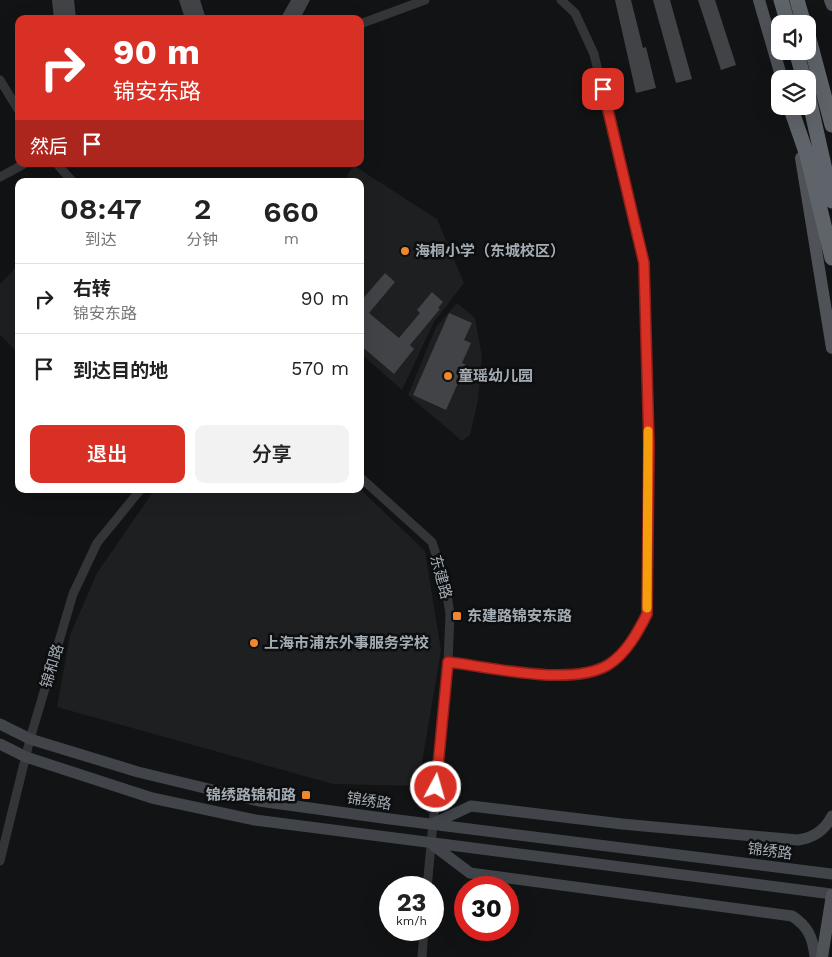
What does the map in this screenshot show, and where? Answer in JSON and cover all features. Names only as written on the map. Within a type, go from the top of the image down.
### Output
[{"type":"highway","points":[[781,0],[785,15]]},
{"type":"highway","points":[[797,0],[801,15]]},
{"type":"highway","points":[[814,60],[832,124]]},
{"type":"highway","points":[[793,115],[807,155],[832,258]]},
{"type":"highway","points":[[813,115],[832,201]]},
{"type":"main road","points":[[759,0],[779,70]]},
{"type":"main road","points":[[830,0],[832,5]]},
{"type":"main road","points":[[791,115],[818,254],[832,348]]},
{"type":"main road","name":"锦绣路","points":[[0,724],[30,739],[138,772],[250,799],[432,824],[832,874]]},
{"type":"main road","points":[[0,744],[26,757],[160,800],[255,820],[832,894],[822,957]]},
{"type":"main road","points":[[432,824],[471,806],[798,840],[818,832],[832,816]]},
{"type":"main road","points":[[431,844],[470,873],[792,916],[806,928],[811,936],[815,957]]},
{"type":"street","points":[[364,23],[425,0]]},
{"type":"street","points":[[448,662],[573,677],[607,666],[622,652],[637,633],[647,614],[649,445],[644,263],[594,54],[575,13],[561,0]]},
{"type":"street","points":[[0,80],[15,104]]},
{"type":"street","points":[[0,177],[18,167]]},
{"type":"street","points":[[60,167],[69,178]]},
{"type":"street","name":"东建路","points":[[364,481],[432,542],[445,583],[450,614],[448,662],[429,876]]},
{"type":"street","name":"锦和路","points":[[0,861],[30,739],[73,594],[96,543],[138,493]]},
{"type":"street","points":[[422,957],[423,941]]},
{"type":"shaded area","name":"海桐小学（东城校区）","points":[[352,167],[356,167],[437,219],[464,283],[434,322],[402,390],[364,357],[364,178],[346,178]]},
{"type":"shaded area","points":[[15,268],[15,350],[0,335],[0,284]]},
{"type":"shaded area","name":"童瑶幼儿园","points":[[457,303],[475,318],[482,357],[478,400],[470,435],[462,441],[408,395],[436,327]]},
{"type":"shaded area","name":"上海市浦东外事服务学校","points":[[152,493],[364,493],[425,551],[441,650],[418,786],[333,784],[57,707],[70,635],[97,573]]},
{"type":"building","points":[[52,0],[74,0],[76,15],[54,15]]},
{"type":"building","points":[[179,0],[200,0],[205,15],[184,15]]},
{"type":"building","points":[[291,0],[310,0],[302,15],[282,15]]},
{"type":"building","points":[[615,0],[631,0],[643,48],[646,47],[656,88],[636,93]]},
{"type":"building","points":[[653,0],[670,0],[692,79],[676,83]]},
{"type":"building","points":[[698,0],[715,0],[736,65],[721,70]]},
{"type":"building","points":[[385,273],[395,282],[369,313],[399,338],[420,313],[417,310],[432,292],[443,302],[438,308],[440,309],[410,345],[414,349],[394,374],[364,348],[364,297]]},
{"type":"building","points":[[449,313],[472,323],[464,340],[471,343],[462,363],[466,365],[446,410],[413,395]]},
{"type":"slow traffic","points":[[647,608],[648,431]]},
{"type":"place","name":"海桐小学（东城校区）","points":[[405,251]]},
{"type":"place","name":"童瑶幼儿园","points":[[448,376]]},
{"type":"place","name":"东建路锦安东路","points":[[457,616]]},
{"type":"place","name":"上海市浦东外事服务学校","points":[[254,643]]},
{"type":"place","name":"锦绣路锦和路","points":[[306,795]]},
{"type":"route","points":[[436,787],[448,662],[573,677],[607,666],[622,652],[637,633],[647,614],[649,445],[646,376],[646,286],[638,232],[603,89]]}]
